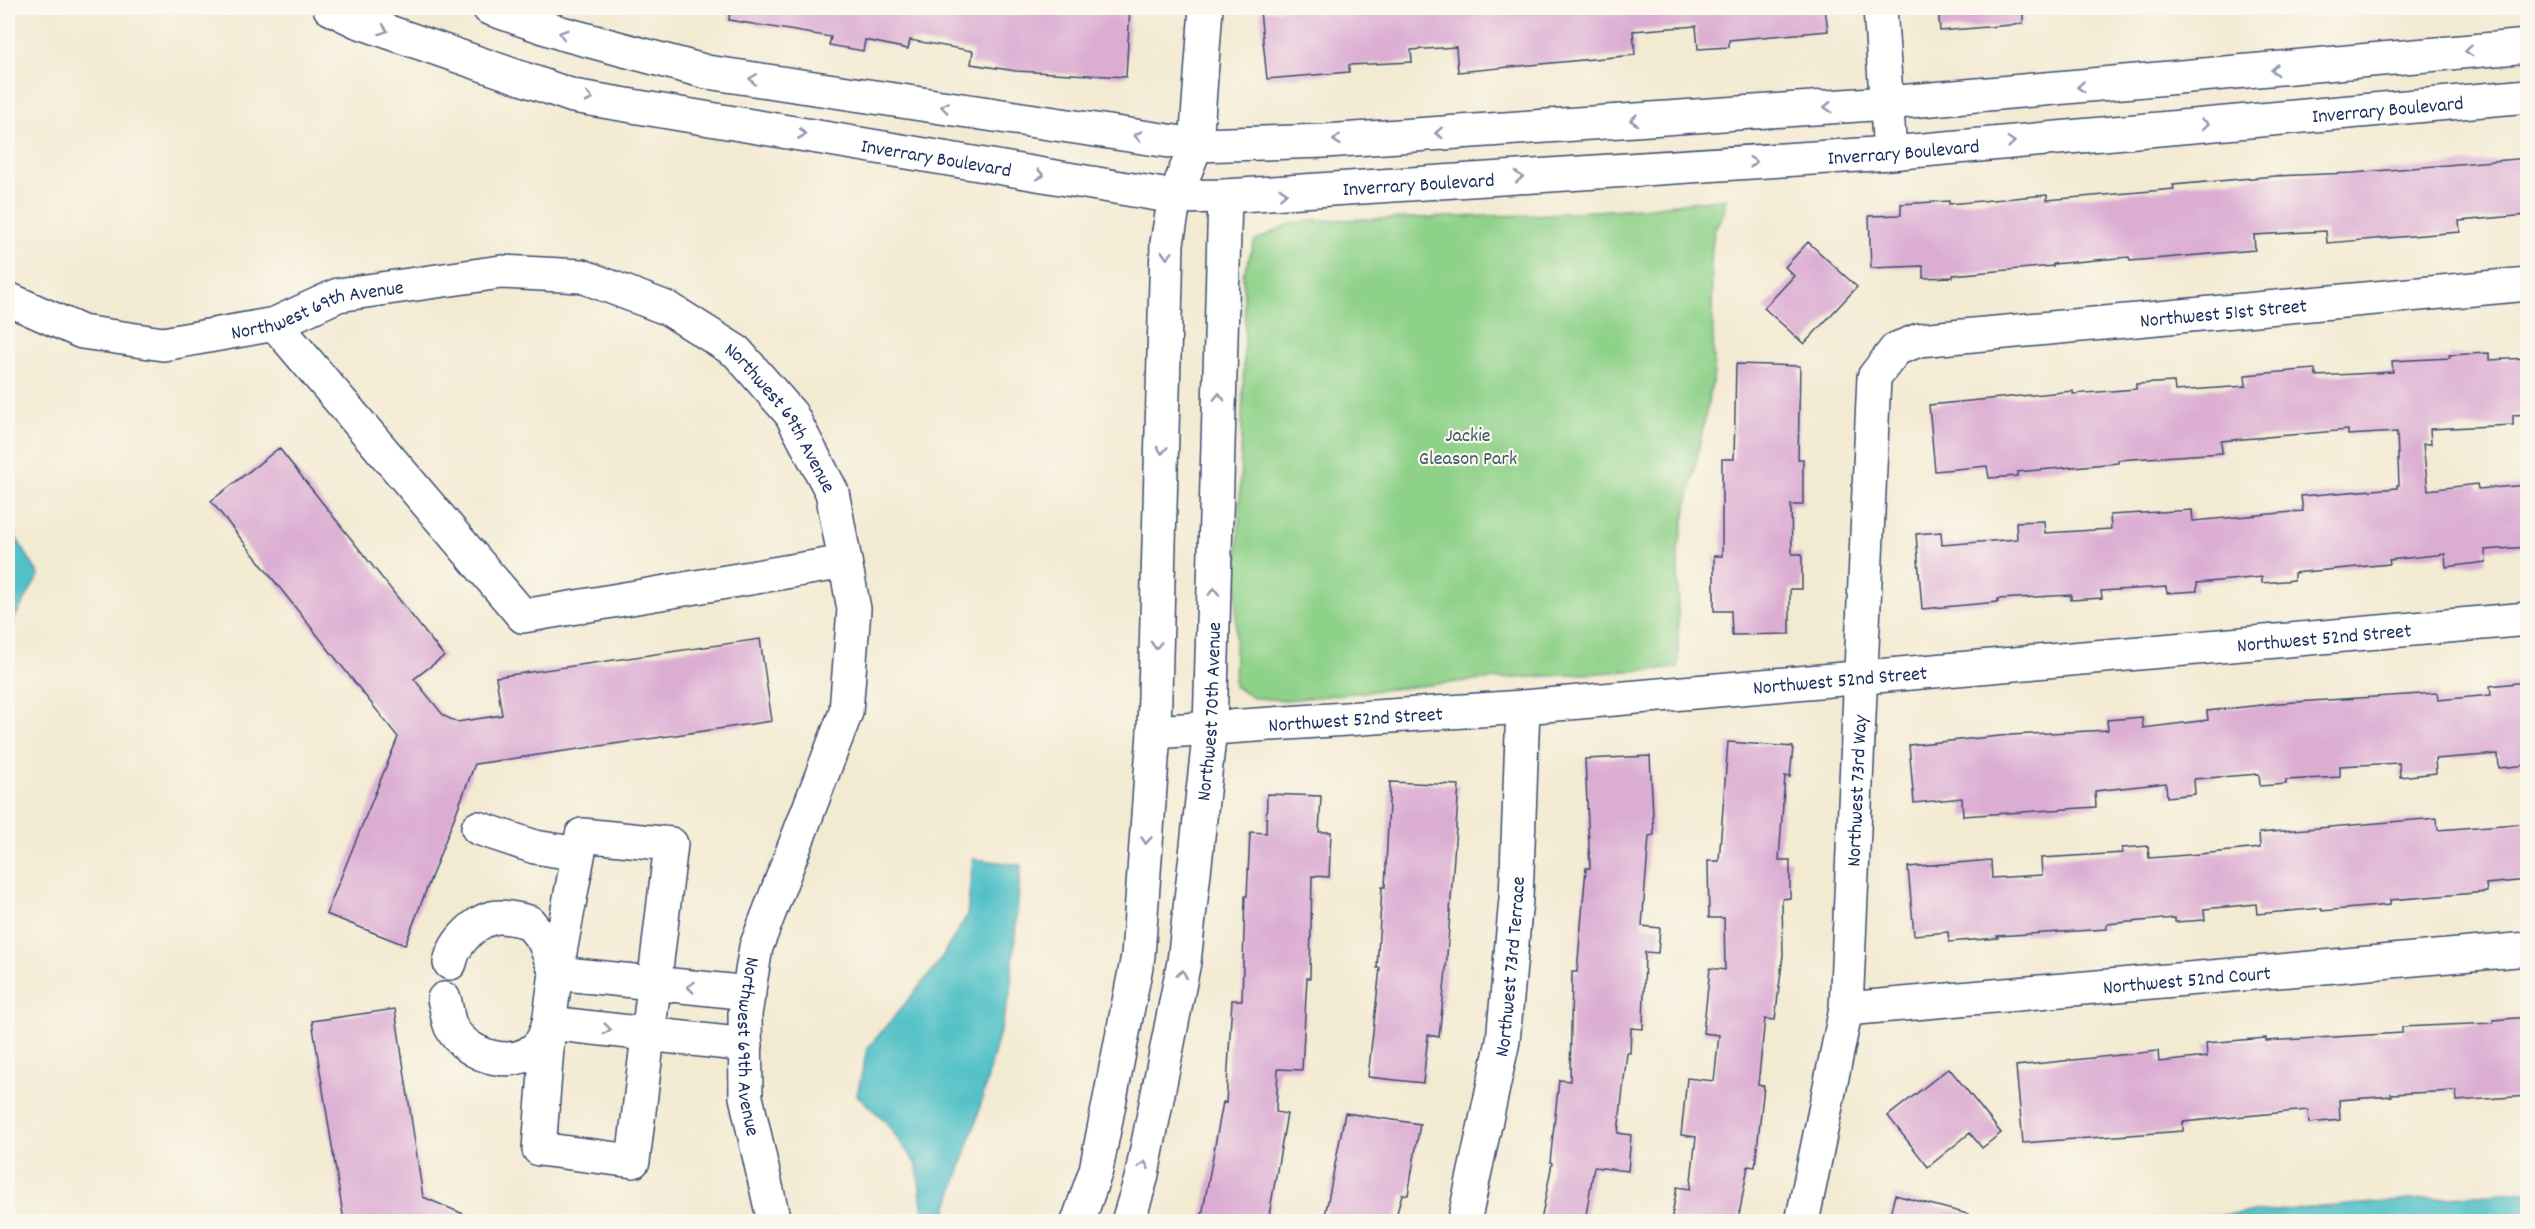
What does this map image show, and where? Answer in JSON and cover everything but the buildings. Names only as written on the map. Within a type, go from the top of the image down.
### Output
[{"type":"street","name":"Inverrary Boulevard","points":[[330,8],[357,21],[573,96],[1175,197],[1225,196],[1890,153],[2528,96]]},
{"type":"street","points":[[489,8],[561,33],[707,72],[1196,145],[1325,141],[1887,104],[2528,46]]},
{"type":"street","points":[[1078,1221],[1096,1170],[1138,956],[1154,732],[1167,243],[1175,197],[1196,145],[1206,8]]},
{"type":"street","points":[[1880,8],[1890,153]]},
{"type":"street","points":[[1196,145],[1225,196]]},
{"type":"street","name":"Northwest 70th Avenue","points":[[1128,1221],[1141,1179],[1184,962],[1210,729],[1225,196]]},
{"type":"street","name":"Northwest 69th Avenue","points":[[8,299],[82,332],[163,344],[275,324],[338,295],[501,272],[582,276],[669,309],[737,352],[791,414],[832,492],[854,609],[846,712],[756,948],[745,1014],[746,1097],[774,1221]]},
{"type":"street","name":"Northwest 51st Street","points":[[1919,340],[2528,284]]},
{"type":"street","points":[[275,324],[523,616],[845,562]]},
{"type":"street","name":"Northwest 73rd Way","points":[[1802,1221],[1846,1008],[1859,678],[1875,377],[1896,349],[1919,340]]},
{"type":"street","name":"Northwest 52nd Street","points":[[1154,732],[1523,707],[2528,619]]},
{"type":"street","name":"Northwest 73rd Terrace","points":[[1464,1221],[1503,1041],[1516,899],[1523,707]]},
{"type":"street","points":[[478,828],[535,847],[578,854]]},
{"type":"street","points":[[582,835],[671,844],[633,1161],[539,1149],[549,1023],[556,973],[582,835]]},
{"type":"street","points":[[450,963],[452,953],[472,927],[498,917],[529,921],[544,941],[556,973]]},
{"type":"street","name":"Northwest 52nd Court","points":[[1846,1008],[2528,949]]},
{"type":"street","points":[[556,973],[749,993]]},
{"type":"street","points":[[444,999],[452,1028],[475,1052],[500,1060],[524,1056],[542,1041],[549,1023]]},
{"type":"street","points":[[549,1023],[746,1045]]},
{"type":"green space","name":"Jackie Gleason Park","points":[[1726,198],[1724,212],[1714,230],[1711,259],[1714,373],[1678,550],[1678,668],[1466,681],[1288,700],[1254,698],[1234,686],[1245,327],[1243,275],[1255,241],[1284,227],[1310,220],[1533,215],[1641,208]]},
{"type":"water","points":[[8,528],[11,529],[39,575],[8,629]]},
{"type":"water","points":[[973,859],[1021,865],[1010,994],[977,1118],[943,1221],[924,1221],[917,1165],[884,1120],[857,1095],[867,1049],[935,968],[967,916]]},
{"type":"water","points":[[2527,1191],[2527,1221],[2145,1221]]}]
